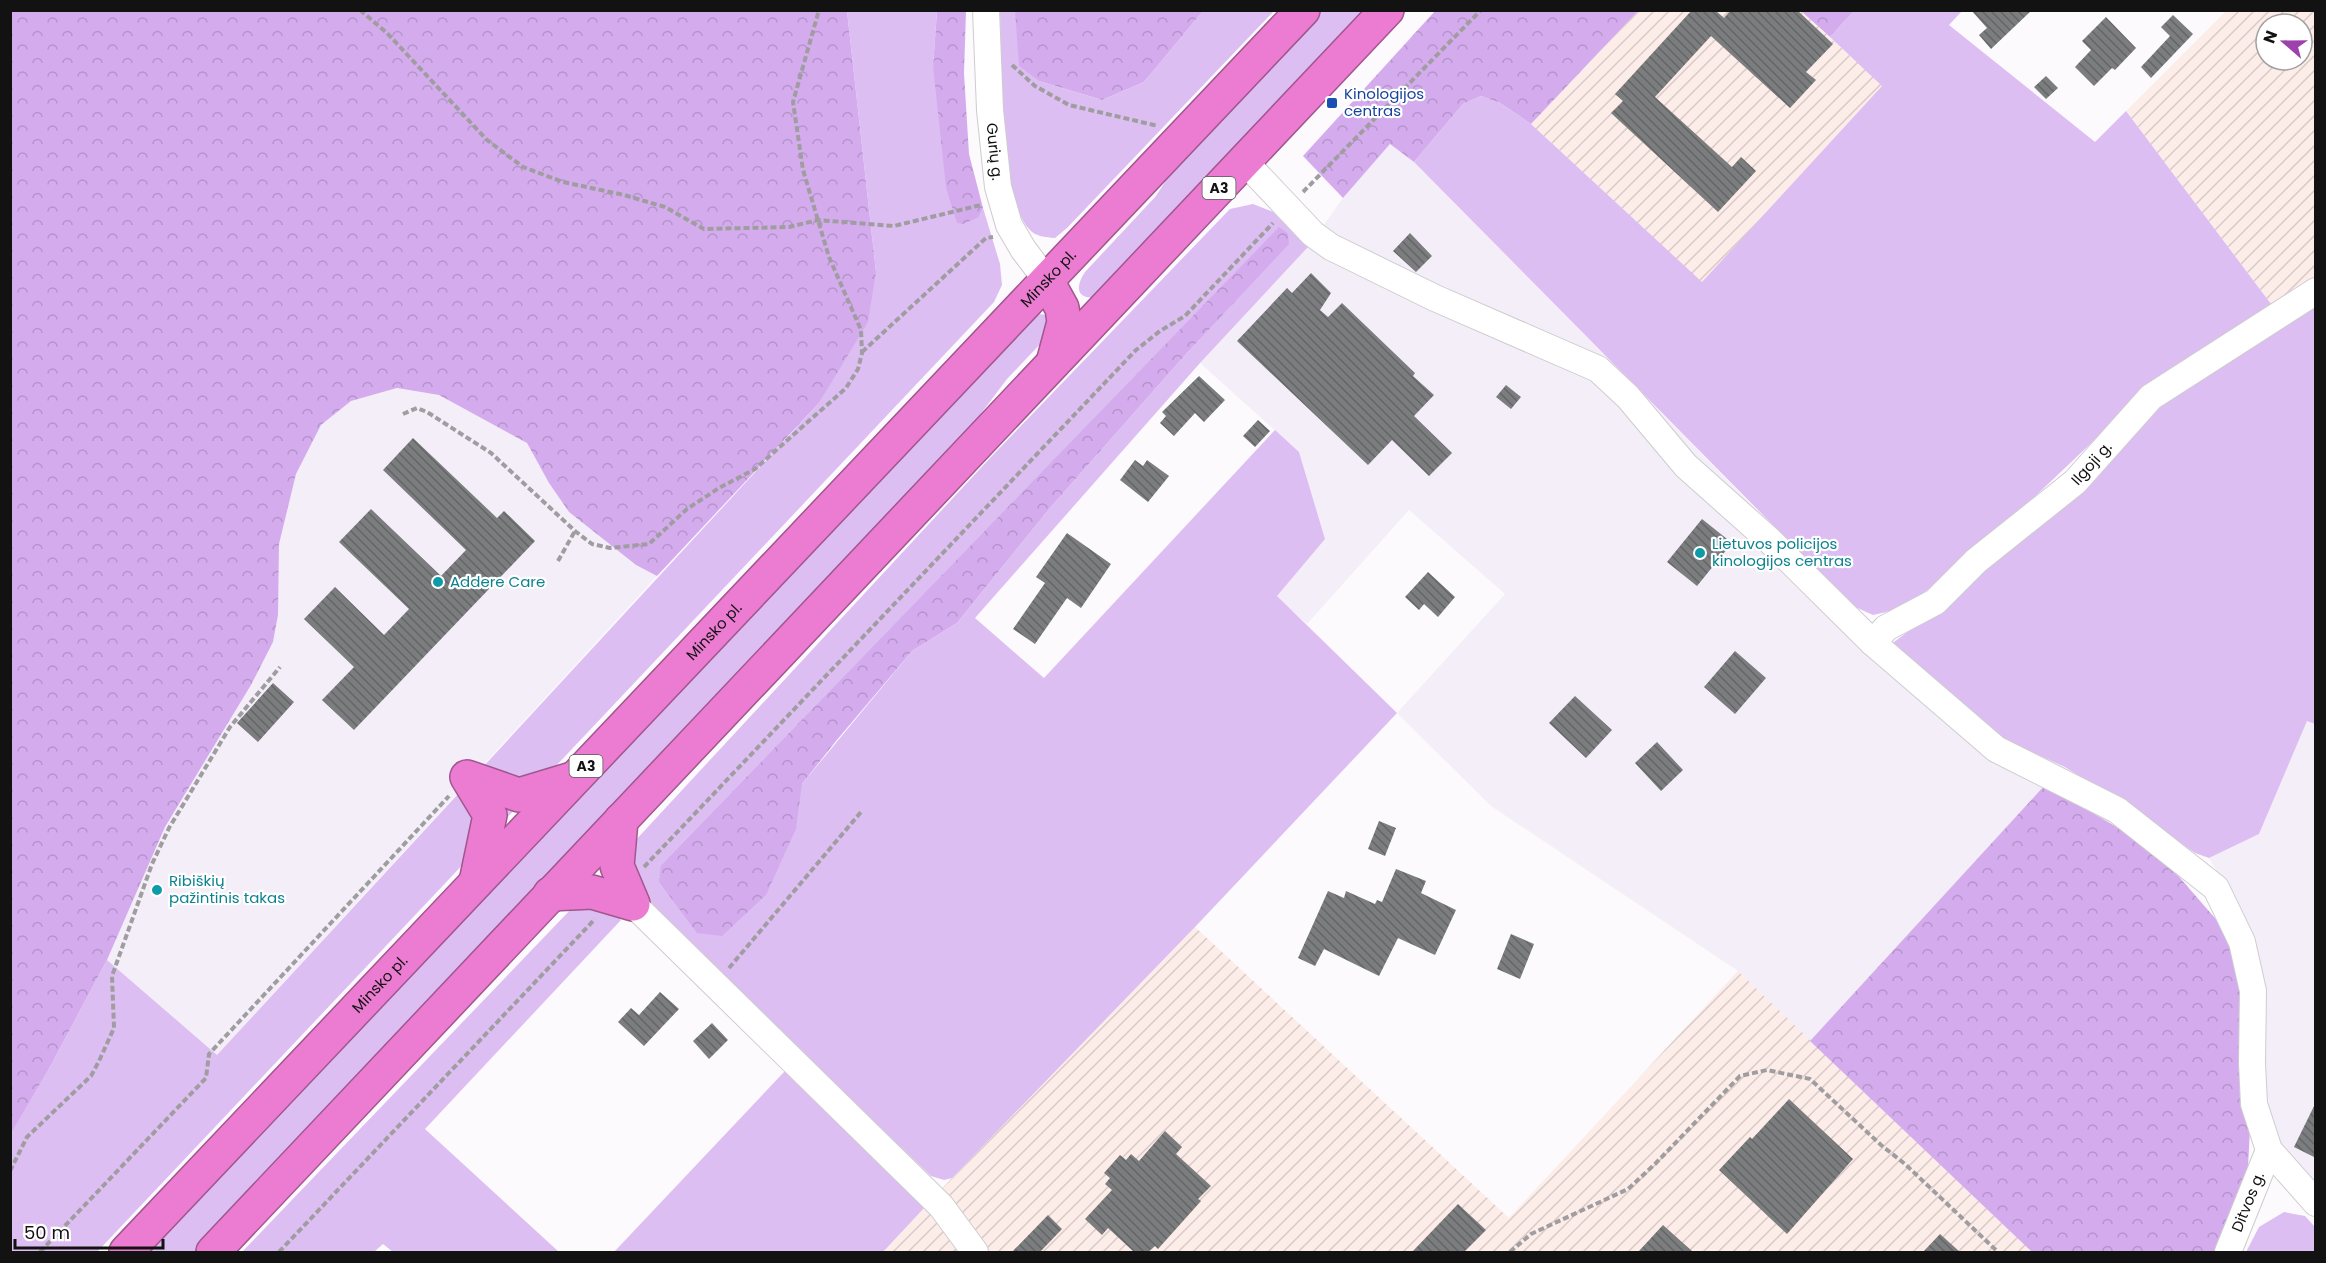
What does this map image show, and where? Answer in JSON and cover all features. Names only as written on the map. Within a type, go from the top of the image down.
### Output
[{"type":"highway","name":"Minsko pl.","points":[[126,1252],[1303,10]]},
{"type":"highway","name":"A3","points":[[213,1252],[1387,10]]},
{"type":"highway","points":[[1047,281],[1062,308],[1064,322],[1052,367]]},
{"type":"highway","points":[[467,777],[519,795],[574,778]]},
{"type":"highway","points":[[467,777],[490,815],[476,882]]},
{"type":"highway","points":[[550,894],[592,892],[624,897],[617,866],[621,820]]},
{"type":"street","name":"Gurių g.","points":[[986,10],[990,110],[998,187],[1009,225],[1047,281]]},
{"type":"street","points":[[1244,161],[1313,234],[1331,247],[1435,298],[1598,369],[1628,397],[1686,465],[1768,539],[1872,643],[1996,748],[2117,810],[2216,888],[2242,942],[2253,991],[2254,1104],[2269,1150],[2316,1203]]},
{"type":"street","name":"Ilgoji g.","points":[[1872,643],[1886,628],[1935,602],[1976,561],[2075,482],[2151,397],[2316,291]]},
{"type":"street","points":[[624,897],[941,1206],[975,1252]]},
{"type":"street","name":"Ditvos g.","points":[[2228,1252],[2269,1150]]},
{"type":"path","points":[[360,10],[387,33],[487,140],[523,167],[563,183],[624,195],[665,207],[704,229],[789,227],[818,220],[894,226],[1002,200]]},
{"type":"path","points":[[403,414],[417,408],[427,412],[490,453],[575,531],[592,543],[610,548],[649,544],[687,509],[719,488],[755,469],[846,388],[858,369],[862,353],[861,330],[828,257],[803,170],[793,102],[819,10]]},
{"type":"path","points":[[279,1252],[624,897],[1136,350],[1160,331],[1185,316],[1481,10]]},
{"type":"path","points":[[1012,65],[1035,86],[1069,105],[1158,126]]},
{"type":"path","points":[[862,353],[986,237],[1015,235]]},
{"type":"path","points":[[558,561],[575,531]]},
{"type":"path","points":[[10,1171],[27,1137],[91,1076],[114,1028],[112,976],[152,864],[173,821],[230,727],[280,667]]},
{"type":"path","points":[[40,1252],[206,1078],[209,1054],[467,777]]},
{"type":"path","points":[[715,985],[861,812]]},
{"type":"path","points":[[1510,1252],[1531,1234],[1628,1189],[1740,1076],[1767,1070],[1810,1079],[1998,1252]]},
{"type":"shaded area","points":[[847,11],[937,11],[933,66],[979,217],[983,208],[1000,264],[1002,285],[994,302],[97,1252],[11,1252],[10,1133],[50,1067],[107,960],[217,1055],[819,403],[837,371],[876,272]]},
{"type":"shaded area","points":[[1000,11],[1015,11],[1039,81],[1102,100],[1144,82],[1203,11],[1274,11],[1055,238],[1038,235],[1029,229],[1019,213],[1012,189],[1004,126]]},
{"type":"shaded area","points":[[1320,11],[1369,11],[1097,297],[1081,294],[1079,287],[1085,272],[1156,196],[1183,154]]},
{"type":"shaded area","points":[[1638,11],[1801,11],[1883,86],[1702,283],[1531,124]]},
{"type":"shaded area","points":[[1854,11],[1962,11],[1949,25],[2095,142],[2126,111],[2271,304],[2125,411],[1969,559],[1903,608],[1873,615],[1853,606],[1414,162],[1463,104],[1481,96],[1500,103],[1531,124],[1702,282],[1882,86],[1830,37]]},
{"type":"shaded area","points":[[2226,11],[2315,11],[2315,277],[2271,304],[2126,111]]},
{"type":"shaded area","points":[[1390,144],[1414,162],[1890,645],[2007,741],[2063,766],[1810,1041],[1738,971],[1491,806],[1397,713],[1505,594],[1409,510],[1307,624],[1276,596],[1325,539],[1299,452],[1200,363],[1308,247],[1343,198]]},
{"type":"shaded area","points":[[1253,204],[1273,212],[1308,247],[1200,363],[975,618],[1044,678],[1275,430],[1299,452],[1325,539],[1277,596],[1397,713],[1195,927],[952,1178],[944,1180],[931,1176],[631,890],[633,843],[991,457],[1230,209]],"holes":[[[1279,228],[1288,233],[1288,244],[1187,353],[1050,508],[957,623],[912,651],[802,784],[661,865]]]},
{"type":"shaded area","points":[[2315,302],[2315,724],[2307,721],[2259,834],[2209,858],[2195,853],[2108,793],[2063,766],[2007,741],[1972,719],[1890,645],[1946,603],[2150,412]]},
{"type":"shaded area","points":[[1038,314],[1047,315],[1053,320],[1046,338],[1007,379],[955,448],[511,922],[196,1252],[145,1252],[1032,317]]},
{"type":"shaded area","points":[[397,388],[439,395],[527,443],[549,483],[569,512],[636,565],[657,576],[217,1055],[107,960],[165,827],[251,685],[273,642],[278,615],[278,544],[296,474],[321,425],[351,401]]},
{"type":"shaded area","points":[[2307,721],[2315,724],[2315,1191],[2282,1154],[2266,1115],[2262,1050],[2265,982],[2259,956],[2232,897],[2209,858],[2259,834]]},
{"type":"shaded area","points":[[603,899],[621,920],[425,1129],[559,1252],[393,1252],[383,1244],[374,1252],[242,1252],[574,906]]},
{"type":"shaded area","points":[[1195,927],[1509,1218],[1738,971],[2032,1252],[883,1252]]},
{"type":"shaded area","points":[[785,1071],[925,1207],[883,1252],[614,1252]]},
{"type":"shaded area","points":[[2284,1212],[2305,1216],[2315,1227],[2315,1252],[2246,1252],[2259,1227]]},
{"type":"green space","points":[[11,10],[847,11],[876,272],[868,322],[819,403],[657,576],[636,565],[569,512],[549,483],[527,443],[439,395],[397,388],[351,401],[321,425],[296,474],[279,544],[278,615],[273,642],[251,685],[165,827],[107,960],[50,1067],[11,1133]]},
{"type":"green space","points":[[1015,10],[1203,11],[1144,82],[1102,100],[1039,81],[1019,66]]},
{"type":"green space","points":[[937,11],[966,11],[964,73],[969,154],[983,208],[979,217],[963,224],[957,223],[946,188],[933,66]]},
{"type":"green space","points":[[1435,11],[1638,11],[1531,124],[1500,103],[1481,96],[1463,104],[1414,162],[1390,144],[1343,198],[1303,156]]},
{"type":"green space","points":[[1801,11],[1854,11],[1830,37]]},
{"type":"green space","points":[[1279,227],[1288,233],[1289,244],[1187,353],[1050,508],[957,623],[912,651],[802,784],[796,829],[766,895],[722,936],[697,933],[659,882],[661,865]]},
{"type":"green space","points":[[2045,785],[2120,829],[2174,871],[2221,925],[2238,963],[2244,991],[2250,1128],[2248,1168],[2219,1252],[2032,1252],[1810,1041]]},
{"type":"building","points":[[1692,10],[1715,10],[1724,18],[1731,10],[1797,10],[1833,44],[1806,72],[1816,80],[1790,108],[1711,36],[1655,97],[1732,167],[1741,157],[1756,171],[1718,212],[1611,113],[1623,101],[1615,94]]},
{"type":"building","points":[[1971,10],[2032,10],[1991,49],[1979,35],[1987,28]]},
{"type":"building","points":[[2173,15],[2193,34],[2151,78],[2141,67],[2170,36],[2161,27]]},
{"type":"building","points":[[2106,17],[2136,48],[2115,70],[2112,68],[2094,86],[2075,67],[2091,50],[2082,41]]},
{"type":"building","points":[[2046,76],[2058,88],[2046,99],[2034,87]]},
{"type":"building","points":[[1410,233],[1432,256],[1416,272],[1393,251]]},
{"type":"building","points":[[1311,273],[1331,293],[1320,310],[1328,317],[1342,303],[1415,373],[1413,376],[1434,395],[1414,416],[1452,453],[1429,476],[1392,440],[1368,465],[1237,341],[1287,288],[1292,293]]},
{"type":"building","points":[[1199,376],[1225,400],[1204,422],[1195,413],[1174,436],[1160,423],[1166,416],[1162,412]]},
{"type":"building","points":[[1506,385],[1521,397],[1511,409],[1496,397]]},
{"type":"building","points":[[1258,420],[1270,431],[1255,447],[1243,436]]},
{"type":"building","name":"Addere Care","points":[[413,438],[497,518],[504,511],[535,541],[354,730],[322,700],[354,667],[304,619],[335,587],[384,635],[409,609],[339,542],[371,509],[441,576],[466,550],[383,470]]},
{"type":"building","points":[[1135,460],[1143,466],[1147,460],[1169,476],[1148,502],[1120,480]]},
{"type":"building","name":"Lietuvos policijos kinologijos centras","points":[[1702,519],[1732,543],[1697,586],[1667,562]]},
{"type":"building","points":[[1067,533],[1111,564],[1081,608],[1067,598],[1035,644],[1013,629],[1045,583],[1036,577]]},
{"type":"building","points":[[1428,572],[1455,597],[1438,617],[1424,604],[1419,610],[1405,597]]},
{"type":"building","points":[[1735,651],[1766,678],[1735,714],[1704,687]]},
{"type":"building","points":[[273,683],[294,702],[258,742],[237,723]]},
{"type":"building","points":[[1575,696],[1612,730],[1586,758],[1549,723]]},
{"type":"building","points":[[1657,742],[1683,770],[1661,791],[1635,763]]},
{"type":"building","points":[[1379,821],[1396,828],[1385,856],[1368,849]]},
{"type":"building","points":[[1396,869],[1426,881],[1421,893],[1456,910],[1435,955],[1398,938],[1379,976],[1324,949],[1315,966],[1298,958],[1328,891],[1344,898],[1346,891],[1375,904],[1377,900],[1382,902]]},
{"type":"building","points":[[1511,934],[1534,944],[1520,979],[1497,969]]},
{"type":"building","points":[[660,992],[679,1009],[644,1046],[618,1022],[631,1008],[639,1015]]},
{"type":"building","points":[[712,1023],[728,1040],[709,1059],[693,1041]]},
{"type":"building","points":[[1789,1099],[1853,1159],[1787,1234],[1719,1170]]},
{"type":"building","points":[[2316,1102],[2316,1158],[2294,1147]]},
{"type":"building","points":[[1165,1131],[1182,1147],[1176,1154],[1211,1186],[1198,1199],[1201,1201],[1158,1249],[1155,1246],[1148,1252],[1134,1252],[1108,1228],[1102,1235],[1085,1219],[1112,1190],[1105,1184],[1110,1178],[1104,1173],[1120,1155],[1126,1160],[1131,1154],[1139,1161]]},
{"type":"building","points":[[1458,1204],[1486,1230],[1464,1252],[1412,1252]]},
{"type":"building","points":[[1048,1215],[1062,1229],[1040,1252],[1012,1252]]},
{"type":"building","points":[[1663,1225],[1693,1252],[1638,1252]]},
{"type":"building","points":[[1940,1234],[1960,1252],[1923,1252]]},
{"type":"place","name":"Kinologijos centras","points":[[1332,103]]},
{"type":"place","name":"Lietuvos policijos kinologijos centras","points":[[1700,553]]},
{"type":"place","name":"Addere Care","points":[[438,582]]},
{"type":"place","name":"Ribiškių pažintinis takas","points":[[157,890]]}]
